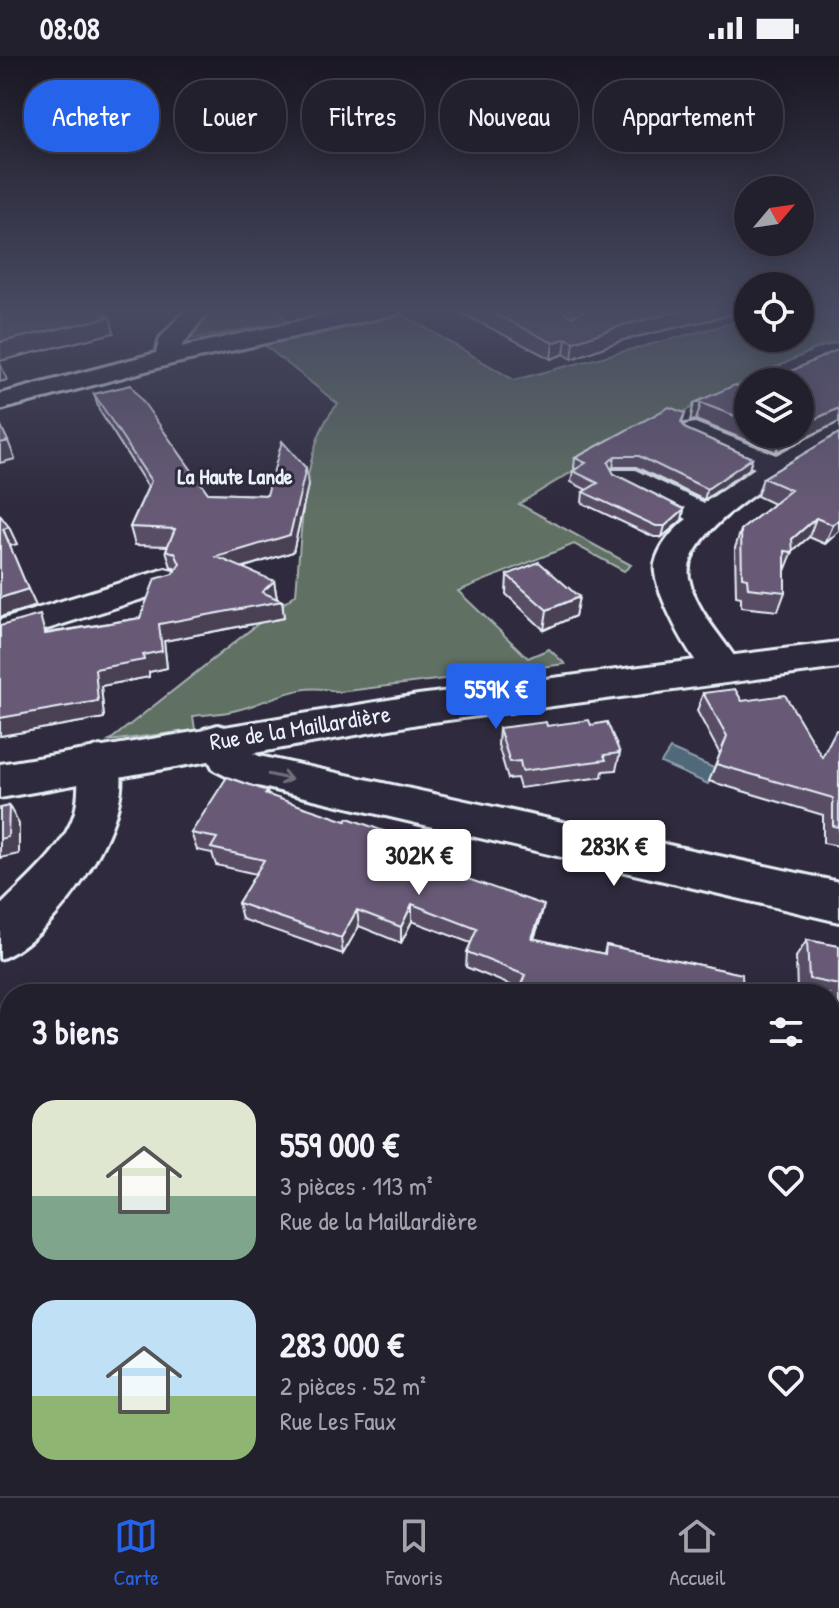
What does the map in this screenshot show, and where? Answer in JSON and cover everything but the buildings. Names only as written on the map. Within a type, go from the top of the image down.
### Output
[{"type":"street","points":[[0,402],[96,376]]},
{"type":"street","points":[[695,431],[776,466]]},
{"type":"street","points":[[723,668],[676,594],[671,564],[683,536],[776,466],[839,431]]},
{"type":"street","points":[[624,476],[708,517]]},
{"type":"street","points":[[0,632],[165,580]]},
{"type":"street","name":"Rue de la Maillardière","points":[[0,781],[218,740],[414,709],[839,655]]},
{"type":"street","points":[[218,740],[223,757],[235,765],[839,902]]},
{"type":"street","points":[[0,938],[72,859],[93,823],[100,796],[100,762]]},
{"type":"green space","points":[[303,376],[508,376],[514,380],[529,376],[734,376],[734,387],[592,460],[519,504],[631,565],[624,571],[574,544],[458,591],[528,658],[549,649],[565,664],[339,692],[298,690],[232,711],[193,716],[195,730],[109,741],[296,594],[310,467],[326,421],[338,404]]},
{"type":"water","points":[[670,749],[716,769],[708,784],[661,763]]},
{"type":"district","name":"La Haute Lande","points":[[235,476]]}]
